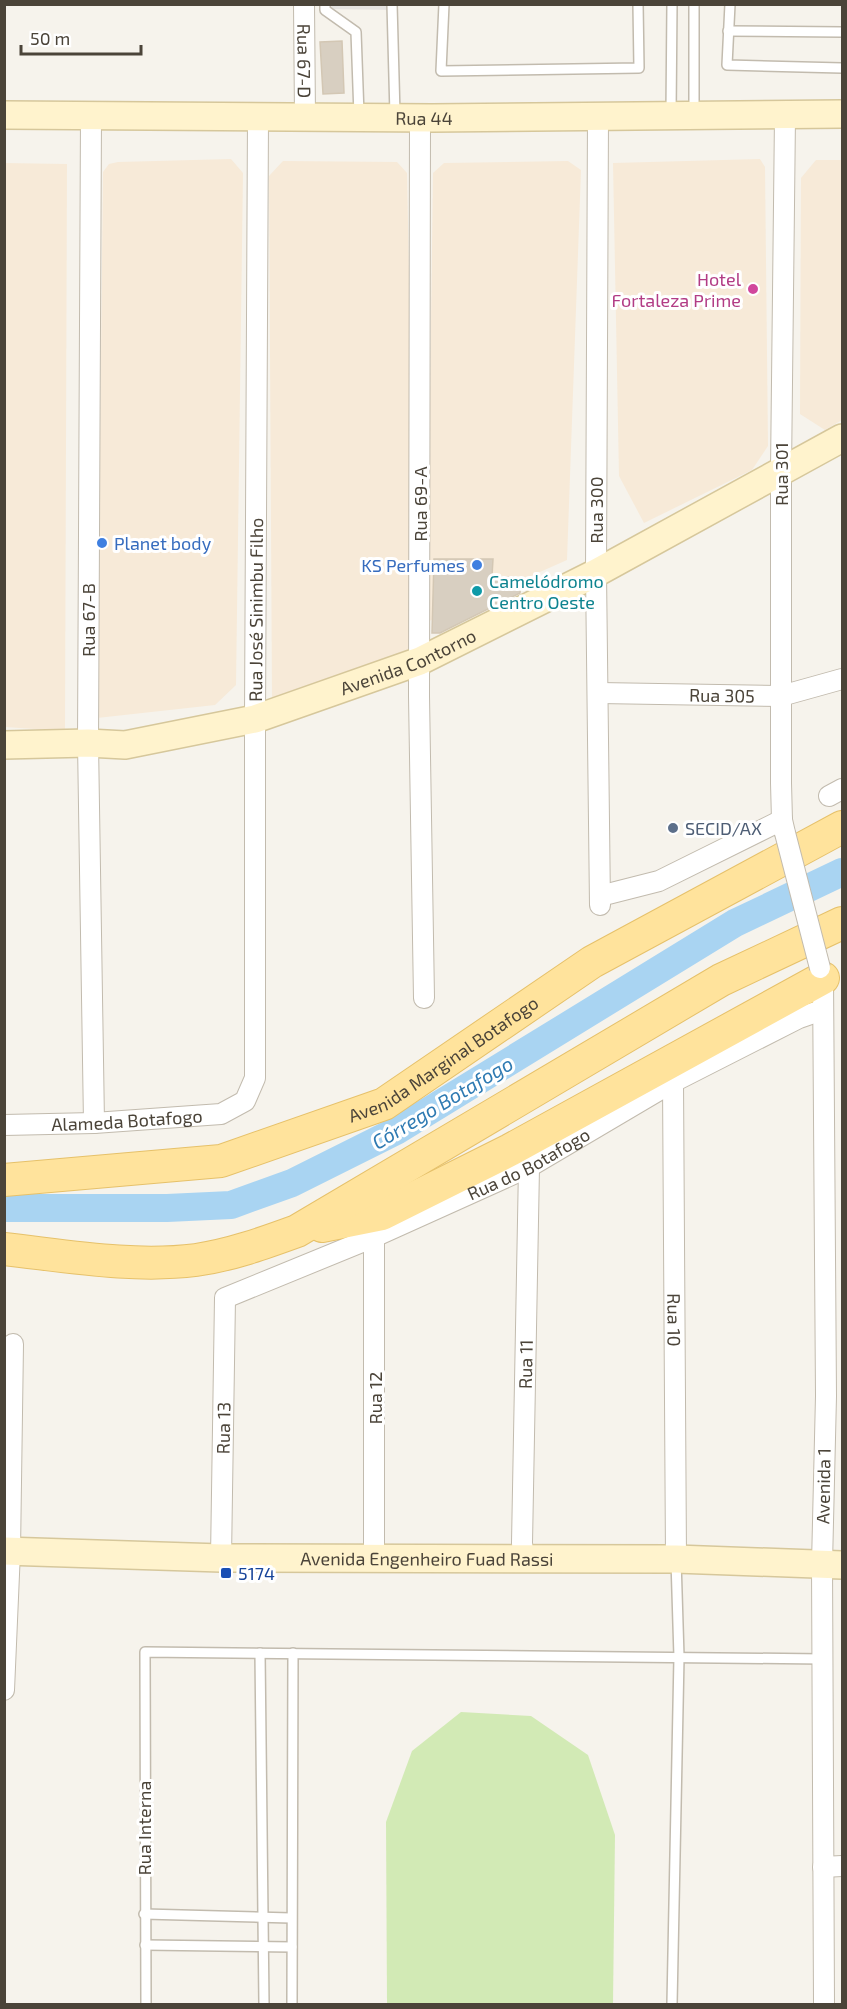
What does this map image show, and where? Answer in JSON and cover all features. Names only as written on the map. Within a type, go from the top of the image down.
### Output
[{"type":"main road","name":"Rua 44","points":[[4,115],[408,118],[843,114]]},
{"type":"main road","name":"Avenida Contorno","points":[[4,745],[88,743],[125,745],[255,718],[420,661],[596,573],[843,438]]},
{"type":"main road","name":"Avenida Marginal Botafogo","points":[[4,1180],[221,1161],[384,1104],[592,962],[843,828]]},
{"type":"main road","points":[[297,1231],[721,980],[843,923]]},
{"type":"main road","points":[[8,1250],[163,1263],[198,1260],[246,1249],[297,1231],[382,1214],[510,1150],[822,973]]},
{"type":"main road","name":"Avenida Engenheiro Fuad Rassi","points":[[7,1551],[221,1558],[676,1559],[832,1565]]},
{"type":"street","name":"Rua 67-D","points":[[304,4],[305,117]]},
{"type":"street","name":"Rua 67-B","points":[[92,116],[88,743],[94,1123]]},
{"type":"street","name":"Rua 300","points":[[598,116],[596,573],[600,900],[658,881],[784,826]]},
{"type":"street","name":"Rua 301","points":[[785,116],[781,471],[781,696],[784,826],[822,973]]},
{"type":"street","name":"Rua José Sinimbu Filho","points":[[245,1101],[255,1078],[258,117]]},
{"type":"street","name":"Rua 69-A","points":[[408,118],[420,661],[424,998]]},
{"type":"street","name":"Rua 305","points":[[599,693],[781,696],[843,679]]},
{"type":"street","name":"Avenida 1","points":[[822,973],[822,1010],[833,1061],[834,1247],[832,1565],[822,1659],[833,1728],[823,1867],[824,2004]]},
{"type":"street","name":"Rua do Botafogo","points":[[225,1298],[374,1237],[529,1167],[673,1082],[799,1018],[822,1010]]},
{"type":"street","name":"Rua 10","points":[[673,1082],[676,1559]]},
{"type":"street","name":"Alameda Botafogo","points":[[4,1125],[94,1123],[221,1114],[245,1101]]},
{"type":"street","name":"Rua 11","points":[[524,1560],[522,1543],[529,1167]]},
{"type":"street","name":"Rua 12","points":[[374,1237],[374,1560]]},
{"type":"street","name":"Rua 13","points":[[221,1558],[225,1298]]},
{"type":"street","points":[[4,1690],[14,1344]]},
{"type":"street","points":[[823,1867],[843,1866]]},
{"type":"lane","points":[[325,4],[325,10],[356,32],[360,117]]},
{"type":"lane","points":[[392,4],[408,118]]},
{"type":"lane","points":[[444,4],[441,70],[639,68],[638,4]]},
{"type":"lane","points":[[672,4],[683,116]]},
{"type":"lane","points":[[683,116],[694,4]]},
{"type":"lane","points":[[730,4],[727,65],[843,68]]},
{"type":"lane","points":[[728,31],[843,32]]},
{"type":"lane","points":[[672,2004],[679,1657],[676,1559]]},
{"type":"lane","name":"Rua Interna","points":[[146,2004],[145,1652],[260,1653]]},
{"type":"lane","points":[[264,2004],[260,1653],[822,1659]]},
{"type":"lane","points":[[292,2004],[293,1653]]},
{"type":"lane","points":[[144,1914],[291,1918]]},
{"type":"lane","points":[[145,1945],[292,1947]]},
{"type":"shaded area","points":[[320,5],[398,5],[398,10],[320,9]]},
{"type":"shaded area","points":[[231,159],[243,173],[236,685],[215,705],[97,718],[103,172],[109,164],[118,162]]},
{"type":"shaded area","points":[[760,159],[765,167],[768,446],[752,470],[644,523],[619,476],[613,163]]},
{"type":"shaded area","points":[[816,160],[842,160],[842,420],[825,430],[800,414],[801,178]]},
{"type":"shaded area","points":[[283,161],[397,162],[407,173],[416,622],[408,649],[395,664],[272,700],[269,176]]},
{"type":"shaded area","points":[[568,161],[581,170],[567,560],[427,622],[433,173],[444,163]]},
{"type":"shaded area","points":[[4,163],[67,164],[65,731],[5,727]]},
{"type":"green space","points":[[461,1712],[531,1716],[588,1755],[615,1835],[613,2004],[387,2004],[386,1822],[412,1751]]},
{"type":"building","points":[[342,41],[344,93],[323,94],[320,42]]},
{"type":"building","name":"Camelódromo Centro Oeste","points":[[434,559],[493,559],[492,576],[521,578],[520,593],[440,633],[432,633]]},
{"type":"waterway","name":"Córrego Botafogo","points":[[4,1208],[167,1208],[231,1205],[292,1183],[396,1131],[735,923],[842,872]]},
{"type":"place","name":"Hotel Fortaleza Prime","points":[[753,289]]},
{"type":"place","name":"Planet body","points":[[102,543]]},
{"type":"place","name":"KS Perfumes","points":[[477,565]]},
{"type":"place","name":"Camelódromo Centro Oeste","points":[[477,591]]},
{"type":"place","name":"SECID/AX","points":[[673,828]]},
{"type":"place","name":"5174","points":[[226,1573]]}]
